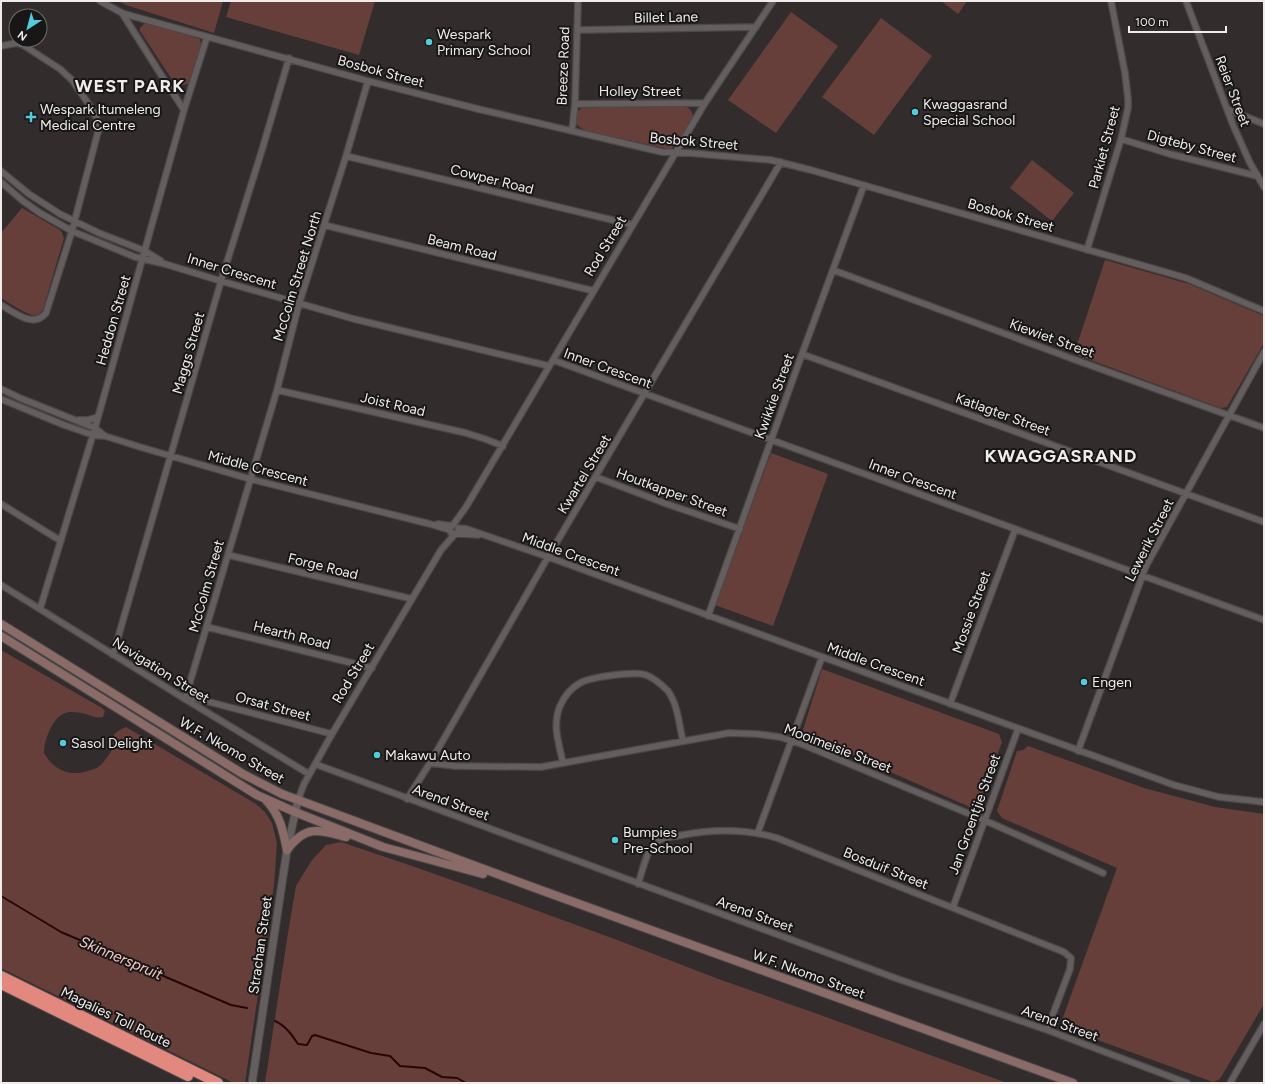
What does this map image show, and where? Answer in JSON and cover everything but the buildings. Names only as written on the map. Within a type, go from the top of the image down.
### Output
[{"type":"highway","name":"Magalies Toll Route","points":[[1,976],[218,1083]]},
{"type":"highway","name":"Magalies Toll Route","points":[[1,984],[202,1083]]},
{"type":"main road","name":"W.F. Nkomo Street","points":[[1,624],[243,774],[261,784],[298,800],[535,888],[1073,1083]]},
{"type":"main road","name":"W.F. Nkomo Street","points":[[1,636],[237,784],[264,798],[383,847],[535,888]]},
{"type":"main road","points":[[264,798],[271,805],[280,820],[287,850]]},
{"type":"main road","points":[[287,850],[298,837],[314,830],[320,830],[383,847]]},
{"type":"street","name":"Bosbok Street","points":[[100,1],[122,13],[207,37],[368,81],[572,131],[662,152],[752,158],[781,162],[1186,278],[1263,311]]},
{"type":"street","name":"Breeze Road","points":[[572,131],[575,104],[578,1]]},
{"type":"street","name":"Rod Street","points":[[295,812],[298,800],[309,774],[412,600],[441,550],[446,538],[454,529],[705,103],[773,1]]},
{"type":"street","name":"Parkiet Street","points":[[1087,250],[1121,139],[1128,108],[1128,99],[1111,1]]},
{"type":"street","name":"Reier Street","points":[[1186,1],[1240,143],[1264,187]]},
{"type":"street","points":[[122,13],[184,110]]},
{"type":"street","name":"Billet Lane","points":[[577,30],[756,27]]},
{"type":"street","name":"Heddon Street","points":[[40,609],[93,435],[184,110],[207,37]]},
{"type":"street","points":[[1,46],[12,43],[23,45],[60,69],[72,80],[97,119],[99,128],[99,134],[72,231],[46,313],[41,318],[32,320],[24,318],[1,305]]},
{"type":"street","name":"Maggs Street","points":[[113,655],[221,281],[262,150],[288,58]]},
{"type":"street","name":"McColm Street North","points":[[250,479],[277,390],[299,304],[368,81]]},
{"type":"street","name":"Holley Street","points":[[575,104],[705,103]]},
{"type":"street","points":[[1227,109],[1264,124]]},
{"type":"street","name":"Digteby Street","points":[[1121,139],[1170,154],[1257,176]]},
{"type":"street","name":"Cowper Road","points":[[346,156],[633,225]]},
{"type":"street","name":"Kwartel Street","points":[[407,799],[781,162]]},
{"type":"street","name":"Inner Crescent","points":[[1,171],[45,206],[74,222],[145,250],[165,264]]},
{"type":"street","name":"Inner Crescent","points":[[1,182],[35,208],[72,231],[143,260],[165,264],[354,319],[549,366]]},
{"type":"street","name":"Kwikkie Street","points":[[708,616],[864,185]]},
{"type":"street","name":"Beam Road","points":[[324,225],[594,291]]},
{"type":"street","name":"Kiewiet Street","points":[[833,270],[1264,428]]},
{"type":"street","name":"Lewerik Street","points":[[1078,750],[1142,576],[1264,352]]},
{"type":"street","name":"Katlagter Street","points":[[802,354],[1264,522]]},
{"type":"street","name":"Inner Crescent","points":[[553,360],[1264,620]]},
{"type":"street","name":"Middle Crescent","points":[[1,389],[95,428],[105,436]]},
{"type":"street","name":"Joist Road","points":[[277,390],[477,436],[502,446]]},
{"type":"street","name":"Middle Crescent","points":[[1,399],[93,435],[105,436],[250,479],[430,524],[483,535],[548,557],[1160,780],[1196,792],[1219,797],[1264,802]]},
{"type":"street","points":[[76,420],[88,420],[98,417]]},
{"type":"street","name":"Houtkapper Street","points":[[596,477],[740,529]]},
{"type":"street","name":"McColm Street","points":[[185,699],[250,479]]},
{"type":"street","points":[[1,504],[60,541]]},
{"type":"street","name":"Mossie Street","points":[[950,704],[1015,530]]},
{"type":"street","name":"Forge Road","points":[[228,555],[412,600]]},
{"type":"street","name":"Navigation Street","points":[[1,585],[309,774]]},
{"type":"street","name":"Hearth Road","points":[[207,627],[372,668]]},
{"type":"street","points":[[758,832],[793,740],[822,657]]},
{"type":"street","points":[[563,763],[556,727],[557,715],[568,692],[579,683],[587,680],[634,673],[645,675],[656,681],[668,692],[673,700],[683,741]]},
{"type":"street","name":"Orsat Street","points":[[185,699],[194,698],[332,734]]},
{"type":"street","name":"Jan Groentjie Street","points":[[953,907],[1018,729]]},
{"type":"street","name":"Mooimeisie Street","points":[[430,762],[454,766],[541,767],[729,733],[757,734],[793,740],[984,820],[1103,873]]},
{"type":"street","name":"Arend Street","points":[[315,764],[638,884],[898,979],[1047,1030],[1187,1083]]},
{"type":"street","name":"Strachan Street","points":[[252,1083],[287,850],[295,812]]},
{"type":"street","name":"Bosduif Street","points":[[638,884],[650,850],[655,843],[661,839],[705,831],[724,830],[758,832],[777,838],[953,907],[1068,955],[1071,958],[1070,969],[1047,1030]]},
{"type":"street","points":[[1230,1083],[1264,1024]]},
{"type":"shaded area","points":[[118,1],[223,1],[214,33],[126,5]]},
{"type":"shaded area","points":[[231,1],[375,1],[359,55],[226,17]]},
{"type":"shaded area","points":[[941,1],[967,1],[958,14]]},
{"type":"shaded area","points":[[791,12],[838,46],[776,133],[728,100]]},
{"type":"shaded area","points":[[881,18],[932,56],[874,135],[822,97]]},
{"type":"shaded area","points":[[145,23],[200,39],[201,44],[190,82],[180,86],[173,81],[140,31],[140,28]]},
{"type":"shaded area","points":[[683,105],[691,110],[693,116],[680,140],[669,149],[586,131],[575,122],[575,115],[585,106]]},
{"type":"shaded area","points":[[1032,160],[1074,193],[1052,221],[1010,188]]},
{"type":"shaded area","points":[[22,208],[60,230],[64,238],[43,309],[36,315],[23,311],[1,298],[1,233]]},
{"type":"shaded area","points":[[1105,260],[1189,284],[1264,316],[1264,343],[1227,407],[1221,408],[1074,354]]},
{"type":"shaded area","points":[[771,453],[828,474],[773,626],[715,605]]},
{"type":"shaded area","points":[[1,650],[105,711],[103,717],[94,717],[79,713],[67,712],[55,721],[49,731],[45,743],[44,753],[57,768],[63,771],[81,773],[97,767],[102,764],[111,751],[113,737],[116,732],[126,727],[256,804],[265,812],[272,823],[277,843],[274,885],[245,1083],[234,1083],[1,968]]},
{"type":"shaded area","points":[[822,669],[999,734],[1002,742],[979,804],[972,808],[802,733]]},
{"type":"shaded area","points":[[1028,746],[1144,788],[1215,807],[1264,814],[1264,1004],[1220,1079],[1213,1082],[1062,1027],[1062,1020],[1117,868],[1002,818],[997,811],[1017,751],[1023,750]]},
{"type":"shaded area","points":[[341,842],[516,903],[721,980],[1007,1083],[265,1083],[296,886],[312,860],[326,845]]},
{"type":"waterway","name":"Skinnerspruit","points":[[1,896],[61,932],[231,1005],[247,1008]]},
{"type":"waterway","name":"Skinnerspruit","points":[[275,1021],[286,1028],[298,1044],[307,1045],[312,1036],[315,1035],[371,1053],[390,1056],[400,1066],[425,1068],[442,1077],[457,1078],[466,1083]]},
{"type":"place","name":"Wespark Primary School","points":[[429,42]]},
{"type":"place","name":"Kwaggasrand Special School","points":[[915,112]]},
{"type":"place","name":"Wespark Itumeleng Medical Centre","points":[[31,117]]},
{"type":"place","name":"Engen","points":[[1084,682]]},
{"type":"place","name":"Sasol Delight","points":[[63,743]]},
{"type":"place","name":"Makawu Auto","points":[[377,755]]},
{"type":"place","name":"Bumpies Pre-School","points":[[615,840]]},
{"type":"district","name":"WEST PARK","points":[[130,86]]},
{"type":"district","name":"KWAGGASRAND","points":[[1061,456]]}]
